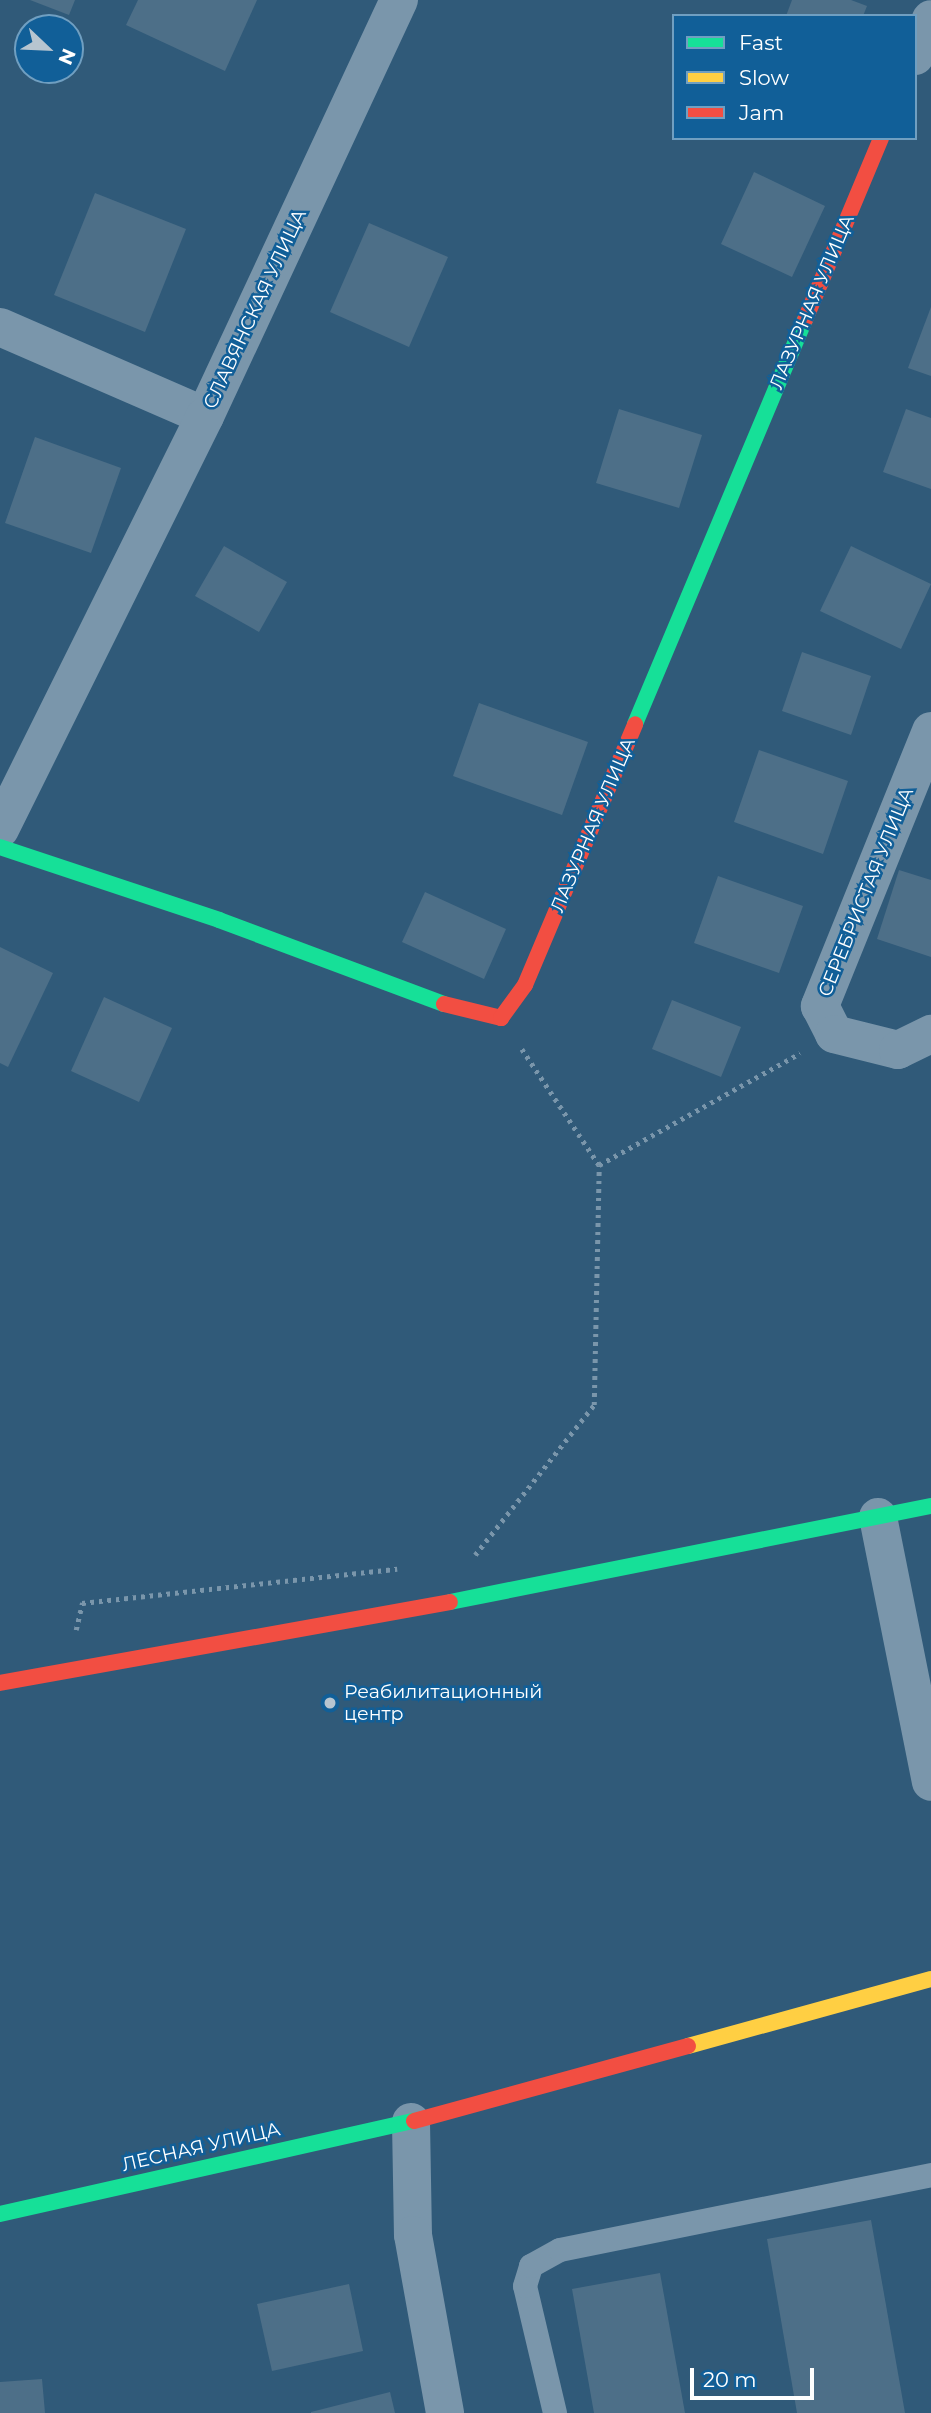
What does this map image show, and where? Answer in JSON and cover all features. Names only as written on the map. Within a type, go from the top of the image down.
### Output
[{"type":"street","name":"СЛАВЯНСКАЯ УЛИЦА","points":[[0,327],[205,416],[399,0]]},
{"type":"street","points":[[917,51],[931,19]]},
{"type":"street","name":"ЛАЗУРНАЯ УЛИЦА","points":[[501,1018],[526,985],[880,140]]},
{"type":"street","points":[[0,829],[205,416]]},
{"type":"street","name":"СЕРЕБРИСТАЯ УЛИЦА","points":[[834,1034],[820,1006],[931,731]]},
{"type":"street","points":[[0,847],[219,920],[466,1012],[501,1018]]},
{"type":"street","points":[[834,1034],[898,1050],[931,1034]]},
{"type":"street","points":[[0,1683],[378,1617],[931,1506]]},
{"type":"street","points":[[878,1517],[931,1782]]},
{"type":"street","name":"ЛЕСНАЯ УЛИЦА","points":[[0,2214],[411,2122],[931,1979]]},
{"type":"street","points":[[411,2122],[413,2235],[445,2413]]},
{"type":"lane","points":[[555,2413],[525,2286],[531,2266],[561,2250],[931,2175]]},
{"type":"path","points":[[470,1561],[594,1405],[599,1165],[501,1018]]},
{"type":"path","points":[[599,1165],[834,1034]]},
{"type":"path","points":[[66,1672],[82,1603],[401,1569]]},
{"type":"building","points":[[30,0],[75,0],[69,14]]},
{"type":"building","points":[[138,0],[257,0],[225,71],[126,25]]},
{"type":"building","points":[[792,0],[851,0],[867,6],[864,14],[787,14]]},
{"type":"building","points":[[754,172],[825,206],[792,277],[721,244]]},
{"type":"building","points":[[95,193],[186,229],[145,332],[54,295]]},
{"type":"building","points":[[369,223],[448,257],[409,347],[330,312]]},
{"type":"building","points":[[931,307],[931,376],[908,368]]},
{"type":"building","points":[[619,409],[702,435],[679,508],[596,483]]},
{"type":"building","points":[[906,409],[931,418],[931,489],[883,472]]},
{"type":"building","points":[[35,437],[121,468],[91,553],[5,523]]},
{"type":"building","points":[[224,546],[287,582],[259,632],[195,596]]},
{"type":"building","points":[[851,546],[931,584],[901,649],[820,611]]},
{"type":"building","points":[[802,652],[871,676],[851,735],[782,711]]},
{"type":"building","points":[[479,703],[588,742],[562,815],[453,776]]},
{"type":"building","points":[[759,750],[848,781],[823,854],[734,822]]},
{"type":"building","points":[[899,870],[931,880],[931,957],[877,939]]},
{"type":"building","points":[[718,876],[803,906],[779,973],[694,943]]},
{"type":"building","points":[[425,892],[506,929],[484,979],[402,942]]},
{"type":"building","points":[[0,947],[53,973],[8,1067],[0,1063]]},
{"type":"building","points":[[104,997],[172,1028],[139,1102],[71,1071]]},
{"type":"building","points":[[672,1000],[741,1027],[721,1077],[652,1049]]},
{"type":"building","points":[[871,2220],[905,2413],[797,2413],[767,2239]]},
{"type":"building","points":[[660,2273],[685,2413],[594,2413],[572,2289]]},
{"type":"building","points":[[349,2284],[363,2351],[272,2371],[257,2304]]},
{"type":"building","points":[[42,2379],[45,2413],[0,2413],[0,2382]]},
{"type":"building","points":[[390,2392],[395,2413],[311,2413],[311,2412]]},
{"type":"traffic: fast","points":[[635,724],[805,320]]},
{"type":"traffic: fast","points":[[0,847],[219,920],[444,1004]]},
{"type":"traffic: fast","points":[[450,1602],[931,1506]]},
{"type":"traffic: fast","points":[[0,2214],[414,2121]]},
{"type":"traffic: slow","points":[[688,2046],[931,1979]]},
{"type":"traffic: jam","points":[[805,320],[880,140]]},
{"type":"traffic: jam","points":[[444,1004],[501,1018],[525,985],[635,724]]},
{"type":"traffic: jam","points":[[0,1683],[450,1602]]},
{"type":"traffic: jam","points":[[414,2121],[688,2046]]},
{"type":"place","name":"Реабилитационный центр","points":[[330,1703]]}]
